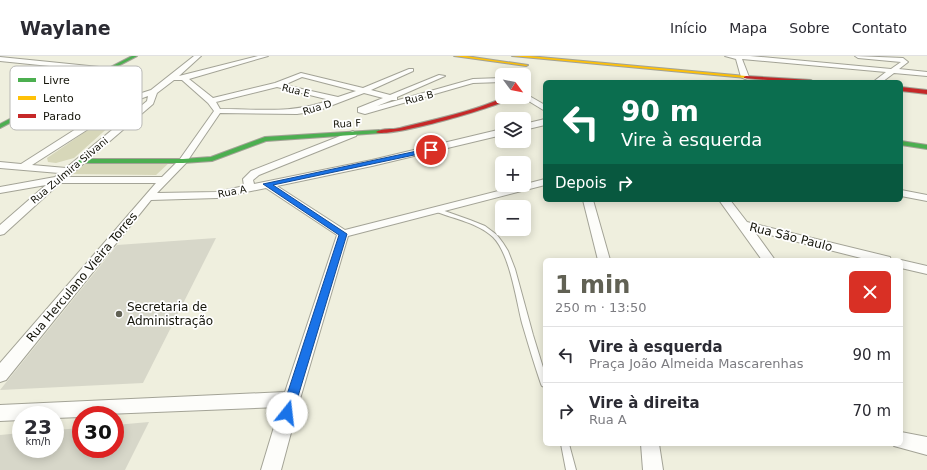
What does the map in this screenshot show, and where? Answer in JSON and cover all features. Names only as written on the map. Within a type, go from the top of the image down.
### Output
[{"type":"street","points":[[11,66],[57,56]]},
{"type":"street","points":[[105,66],[123,56]]},
{"type":"street","points":[[115,66],[134,56]]},
{"type":"street","name":"Rua Zulmira Silvani","points":[[142,96],[154,92],[198,56]]},
{"type":"street","points":[[172,78],[184,78],[265,56]]},
{"type":"street","points":[[456,56],[603,74]]},
{"type":"street","points":[[514,56],[656,71],[785,80]]},
{"type":"street","points":[[728,56],[927,74]]},
{"type":"street","points":[[738,56],[745,77]]},
{"type":"street","points":[[858,56],[903,60],[905,63],[880,80]]},
{"type":"street","points":[[0,59],[69,66]]},
{"type":"street","name":"Rua D","points":[[218,111],[298,112],[339,100],[366,90],[411,70]]},
{"type":"street","points":[[211,101],[277,85],[301,75],[405,100]]},
{"type":"street","points":[[392,97],[441,76]]},
{"type":"street","points":[[184,78],[211,101],[218,111]]},
{"type":"street","name":"Rua B","points":[[392,97],[361,110],[365,112],[473,81],[495,80]]},
{"type":"street","name":"Rua E","points":[[277,85],[339,100]]},
{"type":"street","points":[[903,89],[927,92]]},
{"type":"street","name":"Rua Zulmira Silvani","points":[[142,109],[150,102],[154,92]]},
{"type":"street","points":[[531,100],[543,108]]},
{"type":"street","name":"Rua F","points":[[81,161],[183,161],[218,158],[253,142],[265,139],[387,132],[404,129],[495,104]]},
{"type":"street","name":"Rua Herculano Vieira Torres","points":[[0,375],[148,197],[183,161],[218,111]]},
{"type":"street","points":[[0,119],[10,114]]},
{"type":"street","points":[[0,126],[10,121]]},
{"type":"street","points":[[531,125],[543,122]]},
{"type":"street","name":"Rua Zulmira Silvani","points":[[24,166],[80,130]]},
{"type":"street","name":"Rua Zulmira Silvani","points":[[0,231],[66,171],[81,161],[117,130]]},
{"type":"street","points":[[249,188],[248,179],[255,173],[353,134]]},
{"type":"street","name":"Rua A","points":[[148,197],[218,195],[372,163],[495,134]]},
{"type":"street","points":[[903,138],[927,142]]},
{"type":"street","points":[[903,143],[927,147]]},
{"type":"street","points":[[0,165],[66,171]]},
{"type":"street","points":[[0,190],[56,180],[166,180]]},
{"type":"street","points":[[267,184],[343,234],[439,211],[543,183]]},
{"type":"street","points":[[903,193],[927,198]]},
{"type":"street","points":[[589,202],[603,258]]},
{"type":"street","points":[[726,202],[768,258]]},
{"type":"street","name":"Rua São Paulo","points":[[744,225],[877,258]]},
{"type":"street","points":[[271,470],[291,399],[343,234]]},
{"type":"street","points":[[903,264],[927,270]]},
{"type":"street","points":[[0,413],[291,399]]},
{"type":"street","points":[[903,440],[927,446]]},
{"type":"street","points":[[650,446],[653,470]]},
{"type":"lane","points":[[439,211],[482,228],[494,236],[501,245],[509,261],[536,361],[543,379]]},
{"type":"lane","points":[[565,446],[571,470]]},
{"type":"green space","points":[[88,130],[105,130],[74,158],[56,163],[48,162],[47,158]]},
{"type":"green space","points":[[89,161],[170,162],[156,175],[72,174]]},
{"type":"building","name":"Secretaria de Administração","points":[[216,238],[143,383],[0,390],[117,245]]},
{"type":"building","points":[[149,422],[125,470],[0,470],[0,435],[12,434],[12,458],[64,458],[64,429],[72,429],[72,458],[124,458],[124,424]]},
{"type":"traffic: fast","points":[[116,66],[135,56]]},
{"type":"traffic: fast","points":[[0,126],[10,121]]},
{"type":"traffic: fast","points":[[81,161],[183,161],[212,159],[265,139],[379,132]]},
{"type":"traffic: fast","points":[[903,143],[927,147]]},
{"type":"traffic: slow","points":[[456,56],[526,65]]},
{"type":"traffic: slow","points":[[514,56],[746,77]]},
{"type":"traffic: jam","points":[[746,77],[785,80]]},
{"type":"traffic: jam","points":[[903,89],[927,92]]},
{"type":"traffic: jam","points":[[379,132],[395,131],[487,107],[495,104]]},
{"type":"place","name":"Secretaria de Administração","points":[[119,314]]},
{"type":"route","points":[[287,413],[343,234],[267,184],[431,150]]}]
